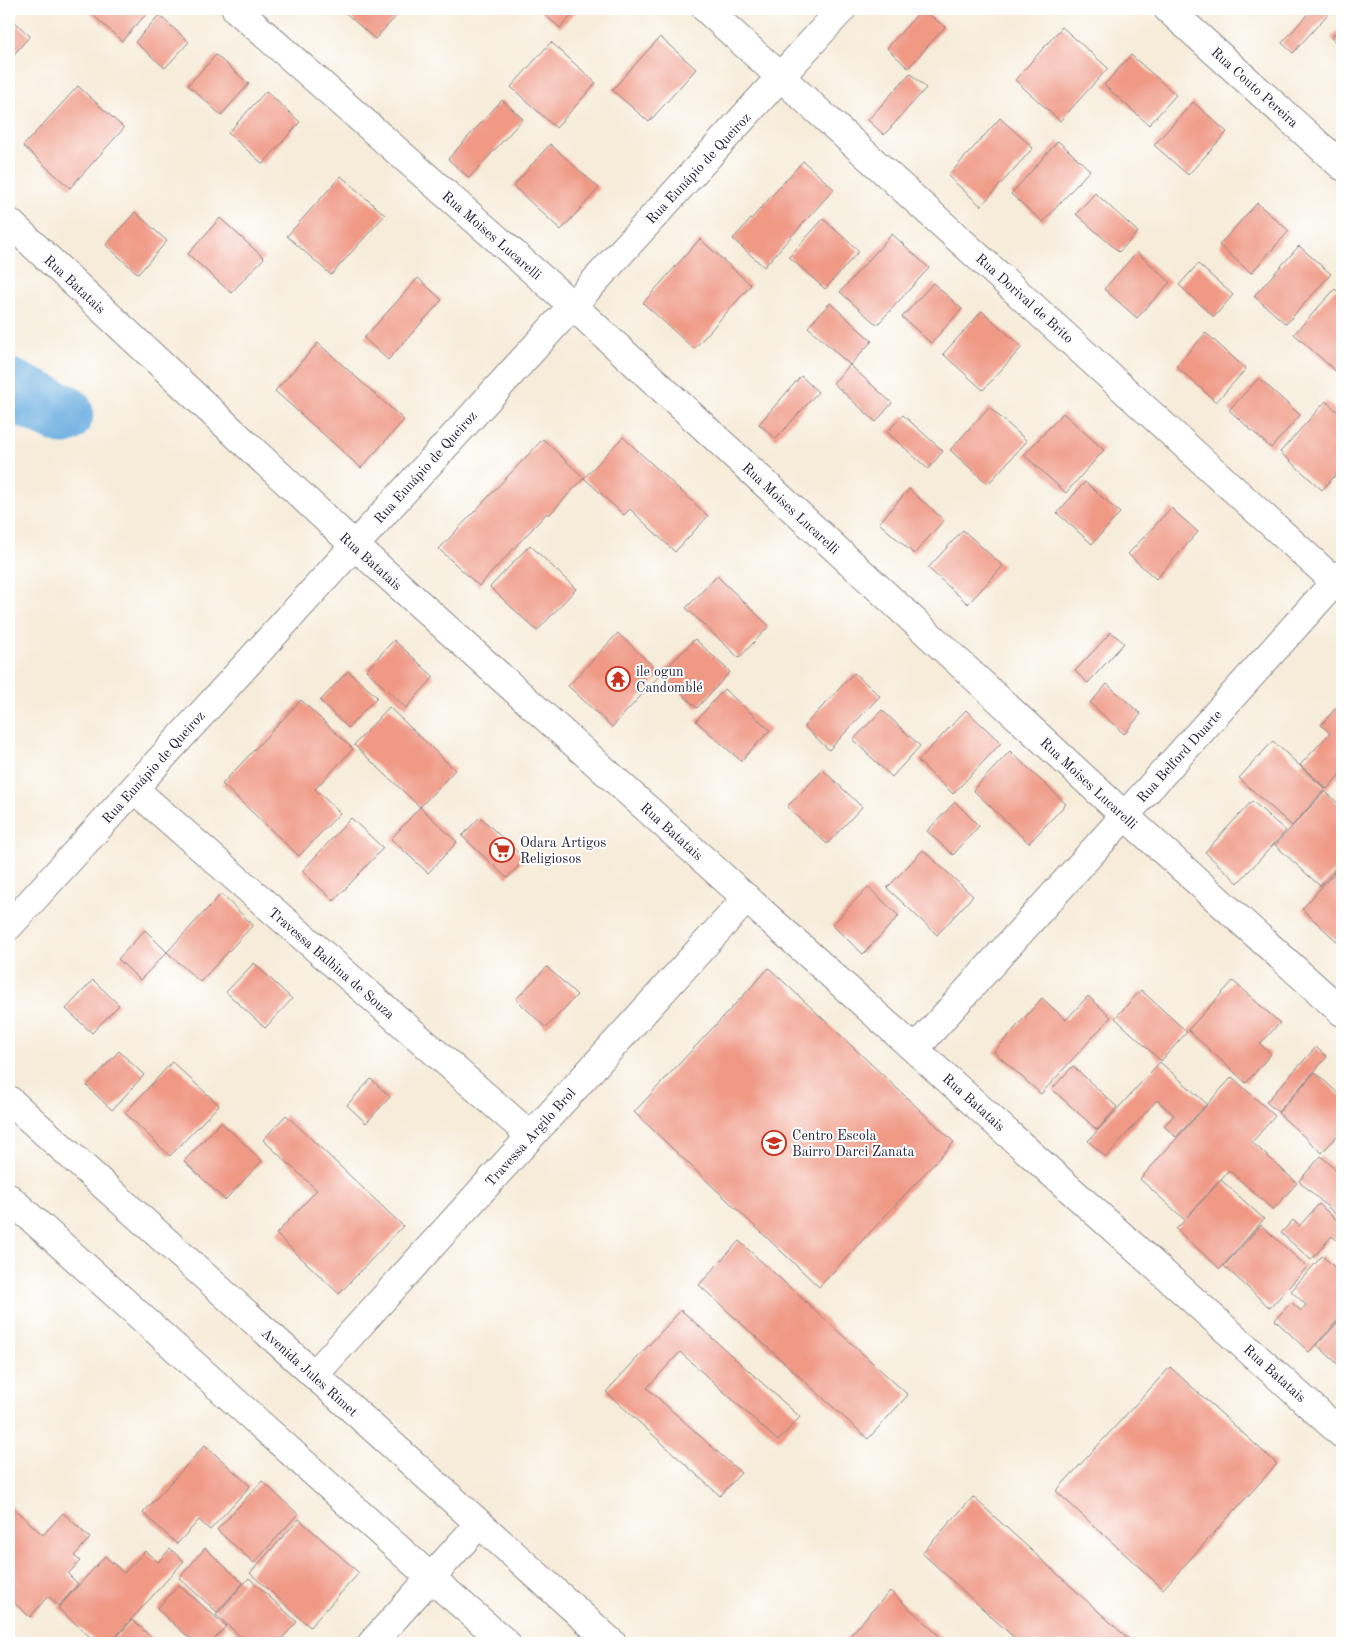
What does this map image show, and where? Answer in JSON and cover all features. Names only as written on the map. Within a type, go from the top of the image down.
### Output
[{"type":"street","name":"Rua Moises Lucarelli","points":[[236,9],[572,306],[1125,816],[1342,1012]]},
{"type":"street","name":"Rua Dorival de Brito","points":[[706,9],[1340,582]]},
{"type":"street","name":"Rua Eunápio de Queiroz","points":[[9,926],[842,9]]},
{"type":"street","name":"Rua Couto Pereira","points":[[1168,9],[1342,166]]},
{"type":"street","name":"Rua Batatais","points":[[9,222],[354,545],[1342,1434]]},
{"type":"street","name":"Rua Belford Duarte","points":[[915,1049],[1125,816],[1340,582]]},
{"type":"street","name":"Travessa Balbina de Souza","points":[[134,789],[531,1136]]},
{"type":"street","name":"Travessa Argilo Brol","points":[[314,1375],[747,898]]},
{"type":"street","name":"Avenida Jules Rimet","points":[[9,1100],[612,1643]]},
{"type":"street","points":[[9,1198],[431,1578],[506,1643]]},
{"type":"street","points":[[372,1643],[480,1524]]},
{"type":"building","points":[[86,9],[151,9],[122,41]]},
{"type":"building","points":[[341,9],[403,9],[375,39]]},
{"type":"building","points":[[538,9],[578,9],[560,28]]},
{"type":"building","points":[[922,9],[945,27],[908,68],[887,48]]},
{"type":"building","points":[[1312,9],[1322,9],[1328,14],[1293,53],[1282,43]]},
{"type":"building","points":[[159,15],[189,42],[165,68],[135,42]]},
{"type":"building","points":[[9,17],[30,36],[9,60]]},
{"type":"building","points":[[1342,26],[1342,48],[1331,38]]},
{"type":"building","points":[[1062,27],[1108,68],[1060,121],[1015,80]]},
{"type":"building","points":[[660,37],[696,69],[649,122],[612,90]]},
{"type":"building","points":[[551,42],[596,83],[556,128],[511,87]]},
{"type":"building","points":[[216,55],[249,84],[221,115],[188,85]]},
{"type":"building","points":[[1131,55],[1176,95],[1149,125],[1104,85]]},
{"type":"building","points":[[910,73],[926,88],[884,135],[868,120]]},
{"type":"building","points":[[78,86],[124,128],[70,188],[23,146]]},
{"type":"building","points":[[266,91],[300,122],[263,164],[228,133]]},
{"type":"building","points":[[502,100],[523,119],[469,178],[448,159]]},
{"type":"building","points":[[1193,102],[1227,132],[1188,175],[1154,145]]},
{"type":"building","points":[[1000,118],[1033,148],[981,206],[948,176]]},
{"type":"building","points":[[1058,141],[1090,170],[1043,222],[1011,194]]},
{"type":"building","points":[[550,144],[599,188],[561,230],[513,186]]},
{"type":"building","points":[[803,161],[834,189],[764,267],[733,239]]},
{"type":"building","points":[[341,176],[385,215],[331,275],[287,236]]},
{"type":"building","points":[[1095,193],[1138,232],[1119,252],[1076,214]]},
{"type":"building","points":[[1257,203],[1289,231],[1251,273],[1219,245]]},
{"type":"building","points":[[135,212],[167,241],[138,274],[106,245]]},
{"type":"building","points":[[220,218],[264,258],[231,293],[188,254]]},
{"type":"building","points":[[823,219],[859,251],[825,289],[789,257]]},
{"type":"building","points":[[892,234],[929,268],[877,325],[840,292]]},
{"type":"building","points":[[700,239],[751,285],[694,349],[643,303]]},
{"type":"building","points":[[1299,246],[1331,274],[1286,324],[1254,296]]},
{"type":"building","points":[[1137,252],[1170,282],[1137,318],[1104,289]]},
{"type":"building","points":[[1198,264],[1233,295],[1214,317],[1179,285]]},
{"type":"building","points":[[418,278],[442,300],[388,360],[364,338]]},
{"type":"building","points":[[933,283],[962,309],[931,343],[902,317]]},
{"type":"building","points":[[1335,289],[1342,296],[1342,370],[1339,374],[1294,334]]},
{"type":"building","points":[[830,303],[872,341],[850,365],[808,327]]},
{"type":"building","points":[[982,311],[1022,347],[983,390],[943,354]]},
{"type":"building","points":[[1206,333],[1246,369],[1216,402],[1176,366]]},
{"type":"building","points":[[318,343],[404,420],[361,468],[275,391]]},
{"type":"building","points":[[850,365],[892,403],[876,422],[833,383]]},
{"type":"building","points":[[801,376],[818,392],[776,439],[759,424]]},
{"type":"building","points":[[1259,378],[1300,415],[1271,448],[1229,410]]},
{"type":"building","points":[[1326,401],[1342,416],[1342,468],[1322,490],[1280,452]]},
{"type":"building","points":[[989,407],[1027,441],[988,484],[950,450]]},
{"type":"building","points":[[1063,413],[1104,450],[1066,493],[1024,455]]},
{"type":"building","points":[[903,415],[943,451],[928,469],[887,432]]},
{"type":"building","points":[[623,437],[708,516],[675,552],[630,509],[624,515],[584,478]]},
{"type":"building","points":[[543,439],[584,478],[549,515],[547,513],[479,586],[439,549]]},
{"type":"building","points":[[1085,482],[1120,513],[1092,544],[1057,513]]},
{"type":"building","points":[[909,489],[944,520],[914,554],[879,523]]},
{"type":"building","points":[[1171,508],[1198,532],[1156,579],[1128,554]]},
{"type":"building","points":[[963,530],[1003,566],[968,604],[928,568]]},
{"type":"building","points":[[530,545],[576,589],[537,631],[490,587]]},
{"type":"building","points":[[717,576],[769,626],[739,658],[686,608]]},
{"type":"building","points":[[1111,632],[1124,643],[1088,683],[1075,671]]},
{"type":"building","points":[[618,633],[661,674],[612,727],[568,686]]},
{"type":"building","points":[[695,639],[730,672],[697,708],[661,674]]},
{"type":"building","points":[[394,640],[434,677],[406,708],[366,670]]},
{"type":"building","points":[[348,671],[377,697],[348,728],[320,701]]},
{"type":"building","points":[[854,673],[880,696],[829,750],[804,726]]},
{"type":"building","points":[[1107,684],[1141,714],[1124,734],[1090,703]]},
{"type":"building","points":[[724,689],[770,730],[741,761],[696,721]]},
{"type":"building","points":[[301,700],[353,749],[315,789],[340,813],[299,856],[222,784]]},
{"type":"building","points":[[1342,701],[1342,772],[1327,789],[1300,765],[1330,733],[1321,725]]},
{"type":"building","points":[[389,707],[455,770],[420,807],[354,745]]},
{"type":"building","points":[[882,710],[920,746],[892,777],[853,740]]},
{"type":"building","points":[[966,710],[1001,743],[953,794],[918,761]]},
{"type":"building","points":[[1273,741],[1325,789],[1292,826],[1239,778]]},
{"type":"building","points":[[1010,751],[1066,804],[1029,843],[973,790]]},
{"type":"building","points":[[823,770],[862,807],[827,844],[787,807]]},
{"type":"building","points":[[1325,791],[1342,807],[1342,862],[1320,886],[1275,845]]},
{"type":"building","points":[[1252,801],[1286,831],[1238,883],[1205,852]]},
{"type":"building","points":[[955,802],[979,826],[953,855],[927,831]]},
{"type":"building","points":[[420,807],[457,842],[428,873],[391,839]]},
{"type":"building","points":[[480,817],[525,859],[507,878],[462,836]]},
{"type":"building","points":[[351,818],[383,848],[334,901],[302,871]]},
{"type":"building","points":[[923,850],[973,896],[937,935],[887,888]]},
{"type":"building","points":[[1342,864],[1342,946],[1302,909]]},
{"type":"building","points":[[868,887],[899,916],[863,954],[832,925]]},
{"type":"building","points":[[221,894],[253,925],[200,982],[167,952]]},
{"type":"building","points":[[145,930],[167,952],[140,980],[118,959]]},
{"type":"building","points":[[254,963],[292,999],[265,1028],[226,992]]},
{"type":"building","points":[[547,967],[577,995],[546,1028],[516,999]]},
{"type":"building","points":[[769,968],[954,1142],[819,1287],[634,1112]]},
{"type":"building","points":[[93,980],[119,1005],[92,1033],[66,1009]]},
{"type":"building","points":[[1233,981],[1280,1023],[1260,1044],[1271,1054],[1246,1083],[1188,1030]]},
{"type":"building","points":[[1141,990],[1187,1032],[1161,1061],[1115,1018]]},
{"type":"building","points":[[1088,996],[1111,1017],[1041,1094],[994,1052],[1042,998],[1066,1020]]},
{"type":"building","points":[[1316,1047],[1327,1057],[1278,1112],[1266,1102]]},
{"type":"building","points":[[119,1051],[144,1075],[112,1110],[87,1086]]},
{"type":"building","points":[[172,1062],[219,1105],[170,1156],[125,1113]]},
{"type":"building","points":[[1160,1062],[1207,1104],[1176,1137],[1164,1126],[1174,1115],[1157,1100],[1106,1157],[1088,1141]]},
{"type":"building","points":[[1073,1066],[1117,1107],[1097,1130],[1052,1089]]},
{"type":"building","points":[[1315,1072],[1342,1097],[1342,1130],[1322,1153],[1278,1113]]},
{"type":"building","points":[[1232,1077],[1275,1116],[1252,1142],[1297,1183],[1273,1210],[1229,1170],[1187,1217],[1221,1180],[1264,1219],[1220,1269],[1176,1229],[1185,1220],[1140,1179]]},
{"type":"building","points":[[371,1079],[390,1097],[366,1123],[347,1105]]},
{"type":"building","points":[[286,1115],[403,1226],[339,1294],[276,1234],[317,1190],[263,1140]]},
{"type":"building","points":[[221,1122],[262,1161],[225,1200],[184,1161]]},
{"type":"building","points":[[1321,1156],[1342,1176],[1342,1184],[1334,1192],[1342,1200],[1342,1220],[1299,1181]]},
{"type":"building","points":[[1319,1204],[1342,1225],[1342,1245],[1332,1236],[1311,1260],[1281,1233],[1293,1220],[1299,1226]]},
{"type":"building","points":[[1261,1225],[1307,1267],[1270,1308],[1224,1266]]},
{"type":"building","points":[[739,1241],[908,1395],[868,1439],[699,1285]]},
{"type":"building","points":[[1322,1256],[1338,1270],[1342,1265],[1342,1316],[1309,1352],[1275,1320],[1291,1302],[1301,1311],[1306,1305],[1291,1291]]},
{"type":"building","points":[[681,1310],[800,1417],[778,1441],[680,1352],[647,1388],[741,1473],[720,1496],[606,1392]]},
{"type":"building","points":[[1342,1318],[1342,1368],[1317,1345]]},
{"type":"building","points":[[1170,1367],[1277,1464],[1163,1589],[1056,1491]]},
{"type":"building","points":[[205,1445],[250,1486],[210,1530],[199,1520],[177,1544],[143,1513]]},
{"type":"building","points":[[262,1481],[298,1514],[254,1563],[217,1530]]},
{"type":"building","points":[[973,1497],[1133,1643],[1020,1643],[922,1553]]},
{"type":"building","points":[[9,1504],[43,1535],[63,1513],[90,1538],[74,1556],[80,1561],[68,1574],[78,1584],[59,1606],[48,1596],[30,1617],[9,1598]]},
{"type":"building","points":[[299,1519],[359,1573],[310,1627],[250,1573]]},
{"type":"building","points":[[205,1548],[243,1583],[217,1612],[179,1578]]},
{"type":"building","points":[[170,1549],[184,1561],[110,1643],[97,1643],[58,1608],[105,1556],[124,1573],[145,1551],[158,1562]]},
{"type":"building","points":[[249,1578],[297,1622],[278,1643],[248,1643],[216,1615]]},
{"type":"building","points":[[179,1585],[226,1626],[213,1643],[195,1643],[157,1609]]},
{"type":"building","points":[[890,1591],[947,1643],[843,1643]]},
{"type":"building","points":[[132,1620],[157,1642],[111,1643]]},
{"type":"waterway","points":[[9,389],[63,414]]},
{"type":"place","name":"ile ogun Candomblé","points":[[618,679]]},
{"type":"place","name":"Odara Artigos Religiosos","points":[[502,850]]},
{"type":"place","name":"Centro Escola Bairro Darci Zanata","points":[[774,1143]]}]
